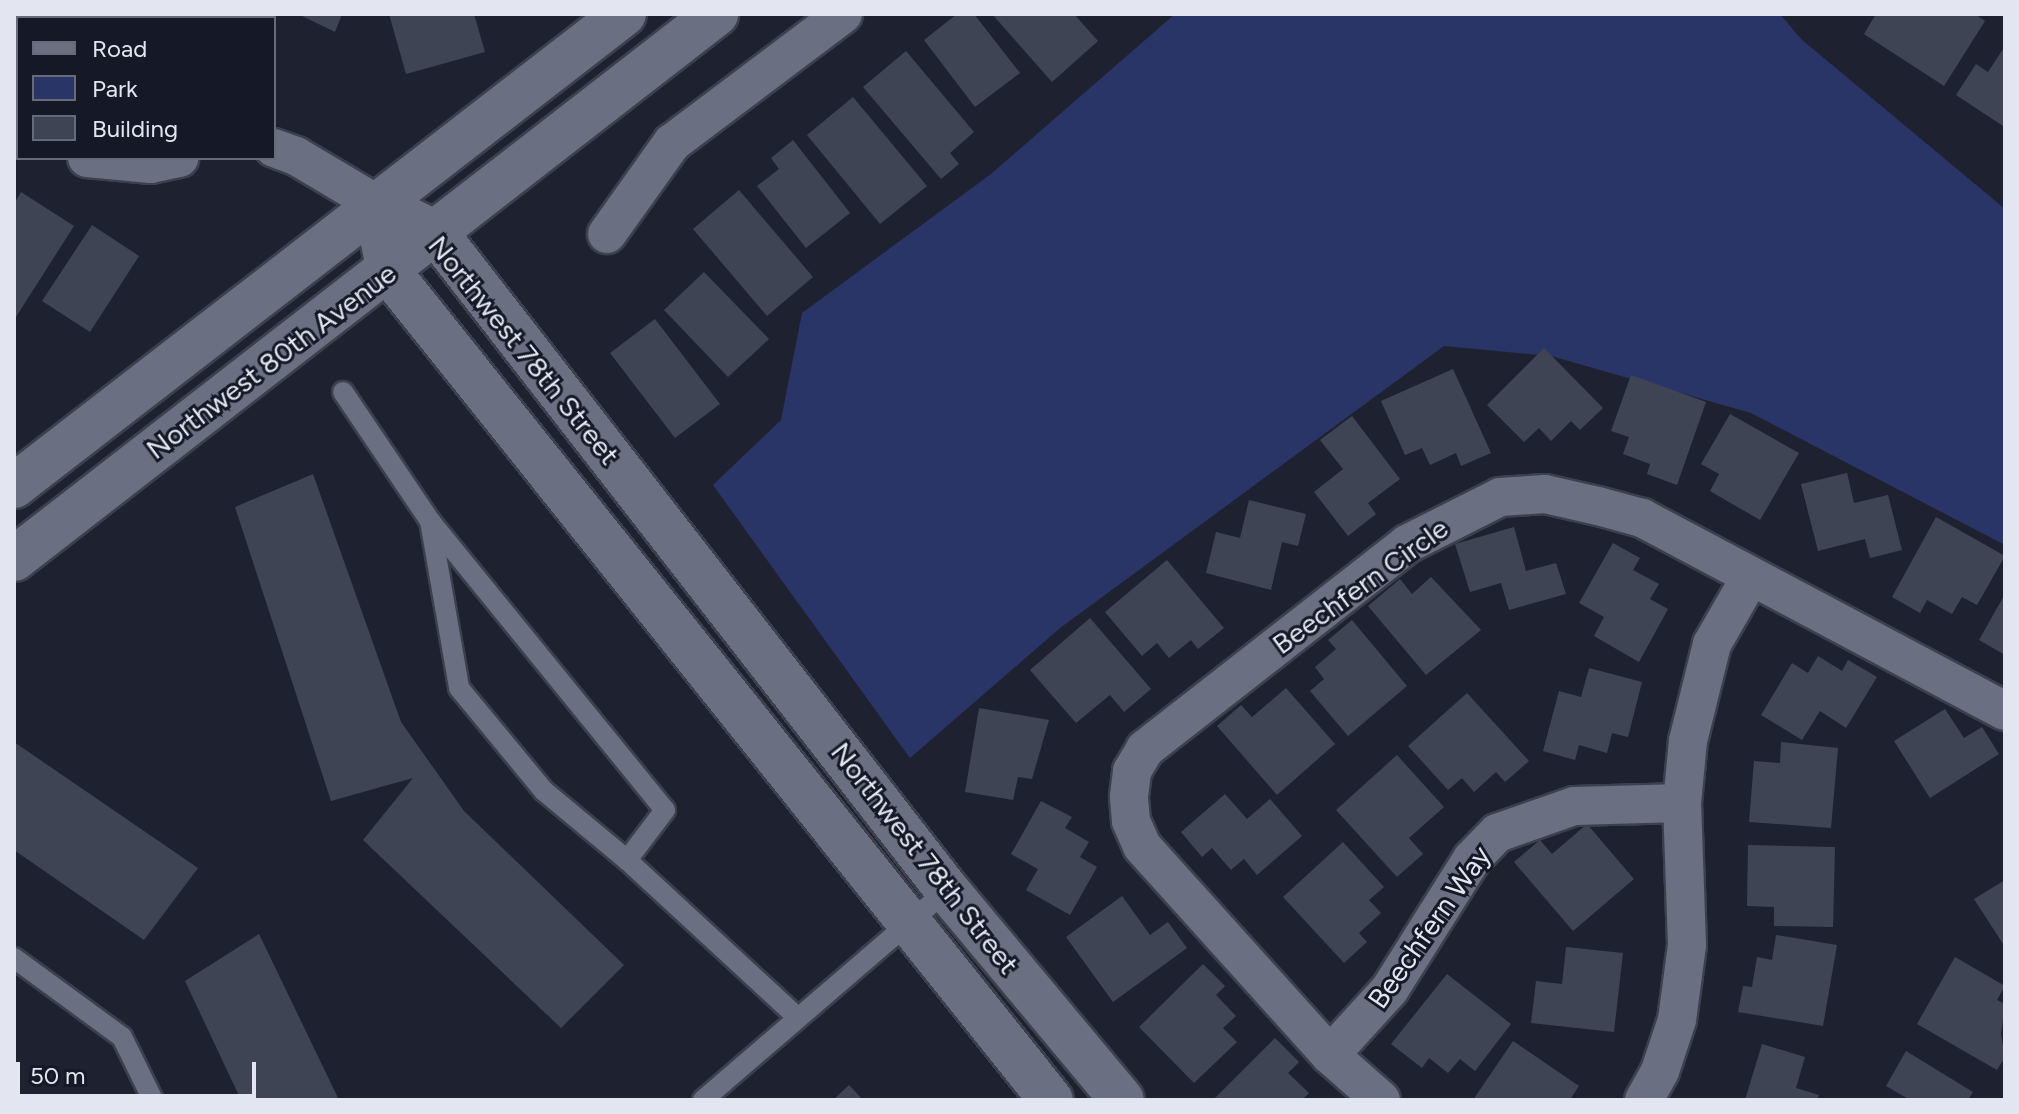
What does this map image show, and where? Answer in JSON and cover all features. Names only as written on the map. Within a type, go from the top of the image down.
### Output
[{"type":"street","name":"Northwest 80th Avenue","points":[[14,486],[375,203],[624,14]]},
{"type":"street","name":"Northwest 80th Avenue","points":[[14,559],[389,272],[716,14]]},
{"type":"street","points":[[607,234],[672,143],[843,14]]},
{"type":"street","points":[[276,149],[296,156],[375,203]]},
{"type":"street","points":[[108,160],[151,164],[170,160]]},
{"type":"street","name":"Northwest 78th Street","points":[[375,203],[436,233],[947,890],[1122,1100]]},
{"type":"street","name":"Northwest 78th Street","points":[[375,203],[389,272],[905,924],[1051,1100]]},
{"type":"street","name":"Beechfern Circle","points":[[1381,1100],[1330,1055],[1142,846],[1131,821],[1129,796],[1132,771],[1145,749],[1407,544],[1500,497],[1545,494],[1642,518],[2005,711]]},
{"type":"street","points":[[1644,1100],[1660,1071],[1677,1020],[1687,945],[1682,803],[1688,741],[1712,644],[1750,578]]},
{"type":"street","name":"Beechfern Way","points":[[1330,1055],[1390,989],[1472,859],[1497,833],[1574,806],[1682,803]]},
{"type":"lane","points":[[343,392],[430,521],[665,810],[627,860]]},
{"type":"lane","points":[[430,521],[459,688],[544,791],[627,860],[796,1016]]},
{"type":"lane","points":[[703,1100],[796,1016],[947,890]]},
{"type":"lane","points":[[14,958],[122,1037],[153,1100]]},
{"type":"green space","points":[[1175,14],[1780,14],[1801,39],[2005,209],[2005,545],[1751,413],[1551,356],[1444,346],[1060,628],[910,758],[713,485],[781,420],[802,313],[991,174]]},
{"type":"building","points":[[33,14],[100,14],[65,16],[32,16]]},
{"type":"building","points":[[162,14],[166,16],[114,16]]},
{"type":"building","points":[[298,14],[342,14],[335,32]]},
{"type":"building","points":[[389,14],[474,14],[485,52],[406,74]]},
{"type":"building","points":[[957,14],[974,14],[1020,73],[975,107],[924,40]]},
{"type":"building","points":[[992,14],[1074,14],[1098,41],[1052,82]]},
{"type":"building","points":[[1876,14],[1975,14],[1985,21],[1944,86],[1864,34]]},
{"type":"building","points":[[2005,46],[2003,126],[1956,95],[1976,64],[1988,72]]},
{"type":"building","points":[[906,51],[974,132],[950,153],[959,164],[941,179],[863,87]]},
{"type":"building","points":[[853,97],[927,186],[880,224],[807,135]]},
{"type":"building","points":[[793,140],[850,213],[806,248],[757,186],[779,169],[771,158]]},
{"type":"building","points":[[739,190],[813,277],[767,316],[693,229]]},
{"type":"building","points":[[21,192],[74,226],[14,320],[14,204]]},
{"type":"building","points":[[92,225],[139,256],[90,332],[42,301]]},
{"type":"building","points":[[704,272],[769,339],[728,377],[664,310]]},
{"type":"building","points":[[655,319],[720,404],[675,438],[610,353]]},
{"type":"building","points":[[1544,348],[1603,408],[1580,430],[1571,421],[1551,441],[1539,428],[1524,442],[1487,405]]},
{"type":"building","points":[[1453,369],[1491,453],[1461,466],[1456,453],[1430,465],[1422,448],[1405,455],[1381,401]]},
{"type":"building","points":[[1631,375],[1706,402],[1677,485],[1647,474],[1650,464],[1623,454],[1629,437],[1611,431]]},
{"type":"building","points":[[1730,414],[1799,453],[1760,520],[1710,491],[1719,474],[1701,464]]},
{"type":"building","points":[[1352,416],[1400,479],[1368,503],[1376,514],[1348,536],[1314,492],[1343,469],[1320,440]]},
{"type":"building","points":[[1847,473],[1854,503],[1888,495],[1902,550],[1870,558],[1865,539],[1818,551],[1801,484]]},
{"type":"building","points":[[313,474],[401,722],[464,811],[624,965],[561,1028],[363,840],[413,778],[331,801],[235,507]]},
{"type":"building","points":[[1249,500],[1306,514],[1298,546],[1282,542],[1271,590],[1206,573],[1216,532],[1240,538]]},
{"type":"building","points":[[1936,517],[2005,556],[1977,605],[1962,597],[1952,614],[1927,600],[1920,613],[1892,597]]},
{"type":"building","points":[[1514,527],[1526,571],[1556,563],[1566,594],[1509,610],[1501,583],[1470,592],[1455,544]]},
{"type":"building","points":[[1613,543],[1640,558],[1633,570],[1659,584],[1650,599],[1668,609],[1639,662],[1594,636],[1604,617],[1579,603]]},
{"type":"building","points":[[1167,560],[1224,628],[1198,649],[1191,640],[1169,658],[1157,643],[1142,656],[1105,612]]},
{"type":"building","points":[[1431,577],[1481,630],[1426,675],[1368,606],[1400,579],[1412,594]]},
{"type":"building","points":[[2005,594],[2005,655],[1979,640]]},
{"type":"building","points":[[1090,618],[1151,689],[1124,712],[1110,695],[1076,723],[1030,670]]},
{"type":"building","points":[[1352,620],[1407,686],[1348,736],[1310,691],[1324,679],[1315,667],[1336,649],[1328,640]]},
{"type":"building","points":[[1818,656],[1842,671],[1848,660],[1877,677],[1846,728],[1820,711],[1802,740],[1761,715],[1792,663],[1808,673]]},
{"type":"building","points":[[1589,668],[1642,682],[1628,737],[1612,733],[1607,753],[1579,745],[1575,760],[1543,751],[1559,691],[1581,697]]},
{"type":"building","points":[[1286,688],[1335,744],[1277,795],[1217,726],[1241,705],[1252,717]]},
{"type":"building","points":[[1467,693],[1529,761],[1505,782],[1496,772],[1474,792],[1462,778],[1448,790],[1408,746]]},
{"type":"building","points":[[979,708],[1049,720],[1032,779],[1018,777],[1013,800],[965,792]]},
{"type":"building","points":[[1945,709],[1964,738],[1982,727],[1999,754],[1930,798],[1894,741]]},
{"type":"building","points":[[14,742],[198,868],[144,940],[14,850]]},
{"type":"building","points":[[1781,742],[1838,748],[1831,828],[1749,822],[1754,761],[1780,763]]},
{"type":"building","points":[[1397,755],[1444,807],[1409,838],[1423,854],[1397,877],[1336,810]]},
{"type":"building","points":[[1225,794],[1247,819],[1270,799],[1302,836],[1257,875],[1244,859],[1231,870],[1212,848],[1202,857],[1181,832]]},
{"type":"building","points":[[1041,801],[1072,817],[1065,828],[1089,842],[1080,857],[1097,867],[1070,915],[1026,890],[1038,869],[1011,854]]},
{"type":"building","points":[[1587,824],[1634,879],[1573,931],[1514,862],[1540,840],[1552,854]]},
{"type":"building","points":[[1343,842],[1384,887],[1369,900],[1381,913],[1359,933],[1367,942],[1344,963],[1283,897]]},
{"type":"building","points":[[1748,845],[1835,847],[1833,927],[1774,926],[1774,907],[1747,906]]},
{"type":"building","points":[[2005,880],[2005,947],[1974,899]]},
{"type":"building","points":[[1122,896],[1150,935],[1168,922],[1187,948],[1113,1002],[1066,937]]},
{"type":"building","points":[[259,934],[339,1100],[241,1100],[185,981]]},
{"type":"building","points":[[1776,935],[1837,945],[1823,1026],[1738,1012],[1743,986],[1752,987],[1757,957],[1772,960]]},
{"type":"building","points":[[1566,947],[1623,953],[1614,1032],[1531,1023],[1536,981],[1562,984]]},
{"type":"building","points":[[1955,957],[2005,986],[1997,1000],[2005,1004],[2001,1034],[2005,1057],[1997,1070],[1917,1024]]},
{"type":"building","points":[[1203,964],[1225,986],[1216,995],[1236,1016],[1223,1028],[1237,1042],[1194,1083],[1139,1027]]},
{"type":"building","points":[[1447,974],[1511,1024],[1475,1071],[1460,1059],[1448,1073],[1429,1058],[1422,1068],[1391,1044]]},
{"type":"building","points":[[1275,1038],[1299,1062],[1288,1073],[1309,1093],[1302,1100],[1213,1100]]},
{"type":"building","points":[[1513,1041],[1579,1086],[1570,1100],[1473,1100]]},
{"type":"building","points":[[1762,1044],[1805,1057],[1796,1088],[1819,1095],[1817,1100],[1745,1100]]},
{"type":"building","points":[[1906,1051],[1973,1092],[1968,1100],[1910,1100],[1886,1086]]},
{"type":"building","points":[[849,1085],[863,1100],[833,1100]]}]
